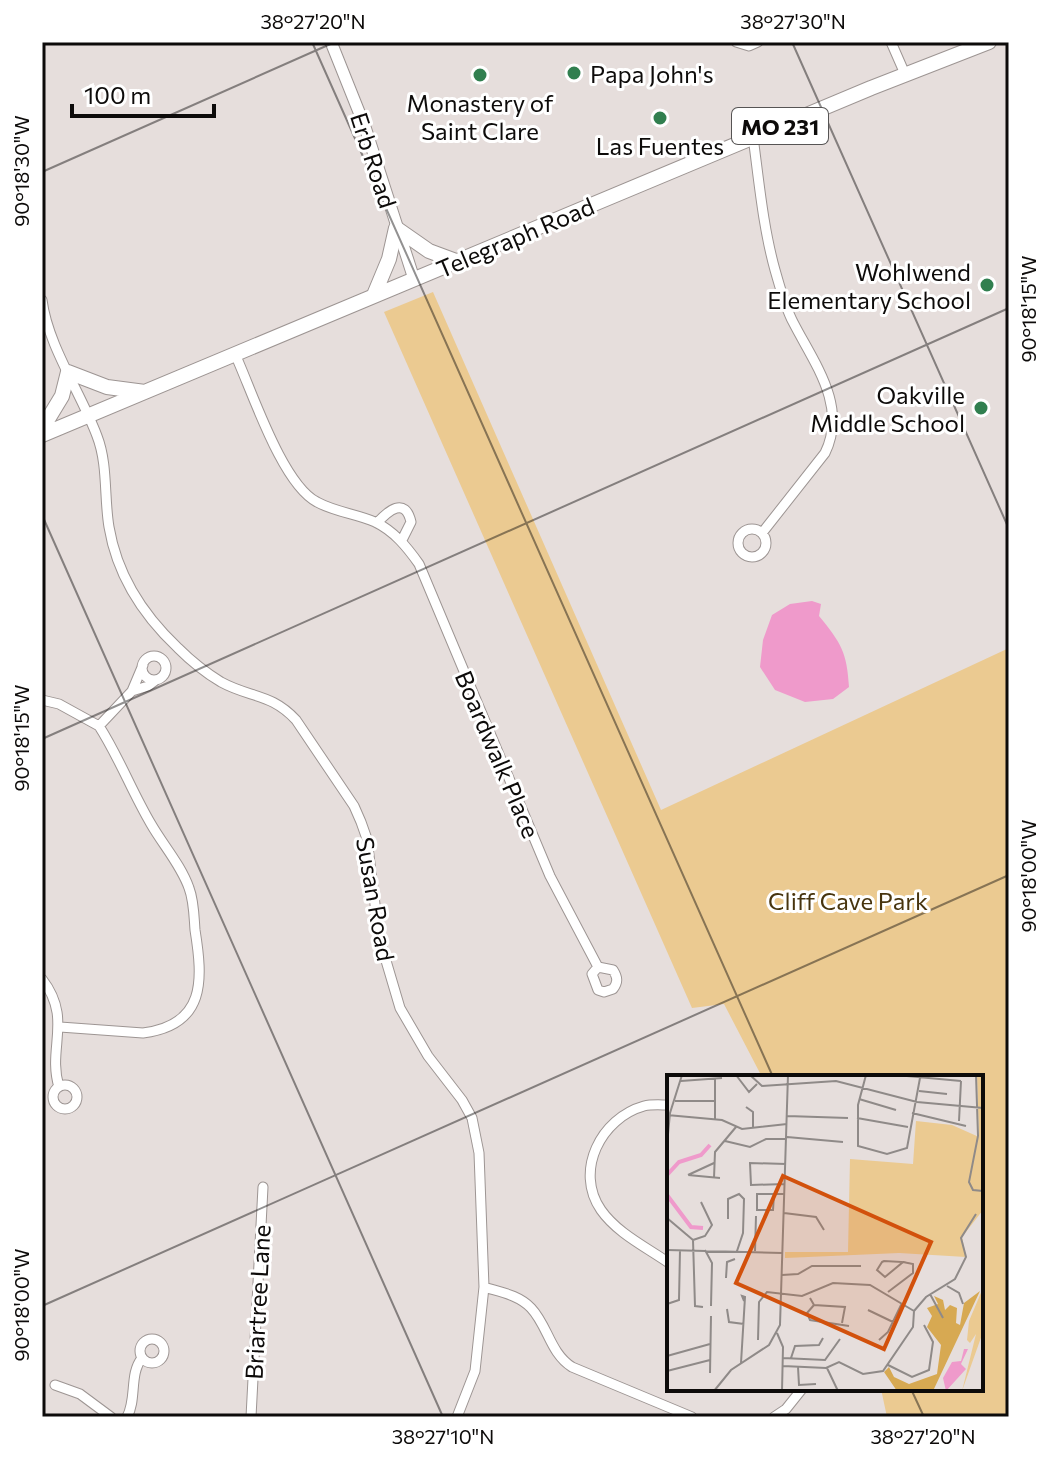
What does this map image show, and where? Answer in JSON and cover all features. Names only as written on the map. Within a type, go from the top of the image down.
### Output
[{"type":"main road","name":"Telegraph Road","points":[[42,435],[753,137],[989,42]]},
{"type":"main road","points":[[374,295],[389,259],[396,228],[429,251],[456,261]]},
{"type":"main road","points":[[42,429],[62,396],[68,372],[107,387],[146,392]]},
{"type":"street","name":"Erb Road","points":[[331,42],[365,127],[414,279]]},
{"type":"street","points":[[736,42],[749,46],[758,42]]},
{"type":"street","points":[[891,42],[905,74]]},
{"type":"street","points":[[753,137],[775,269],[792,319],[830,397],[834,418],[833,438],[825,453],[762,533]]},
{"type":"street","name":"Susan Road","points":[[42,300],[47,321],[98,437],[109,527],[124,574],[144,611],[177,647],[221,682],[275,701],[285,708],[354,806],[367,839],[379,937],[400,1008],[412,1033],[472,1118],[479,1153],[484,1287],[475,1371],[457,1417]]},
{"type":"street","name":"Boardwalk Place","points":[[235,354],[282,463],[298,486],[315,502],[377,523],[402,540],[419,564],[550,876],[598,967]]},
{"type":"street","name":"Boardwalk Place","points":[[377,523],[388,511],[402,508],[411,522],[402,540]]},
{"type":"street","points":[[163,661],[177,647]]},
{"type":"street","points":[[99,726],[132,691],[143,665],[153,657],[163,661]]},
{"type":"street","points":[[132,691],[148,686],[165,672],[163,661]]},
{"type":"street","points":[[143,665],[146,677],[156,680]]},
{"type":"street","points":[[42,700],[59,704],[99,726],[115,750],[149,822],[189,889],[201,971],[196,999],[189,1011],[179,1021],[157,1032],[60,1027]]},
{"type":"street","points":[[42,979],[54,1001],[60,1027],[55,1074],[59,1087]]},
{"type":"street","points":[[667,1105],[644,1106],[614,1124],[590,1159],[594,1194],[606,1216],[619,1229],[667,1262]]},
{"type":"street","name":"Briartree Lane","points":[[251,1417],[263,1187]]},
{"type":"street","points":[[484,1287],[518,1298],[532,1308],[560,1357],[572,1367],[692,1417]]},
{"type":"street","points":[[127,1417],[131,1410],[136,1365],[142,1358]]},
{"type":"street","points":[[55,1385],[80,1394],[111,1417]]},
{"type":"street","points":[[774,1417],[786,1409],[800,1391]]},
{"type":"green space","name":"Cliff Cave Park","points":[[433,292],[661,810],[1009,648],[1009,1417],[887,1417],[881,1391],[983,1391],[983,1075],[761,1075],[724,1004],[692,1008],[384,312]]},
{"type":"shaded area","points":[[812,601],[821,604],[819,616],[842,648],[849,687],[833,699],[805,702],[775,690],[760,667],[763,640],[772,615],[790,604]]},
{"type":"place","name":"Papa John's","points":[[574,73]]},
{"type":"place","name":"Monastery of Saint Clare","points":[[480,75]]},
{"type":"place","name":"Las Fuentes","points":[[660,118]]},
{"type":"place","name":"Wohlwend Elementary School","points":[[987,285]]},
{"type":"place","name":"Oakville Middle School","points":[[981,408]]}]
